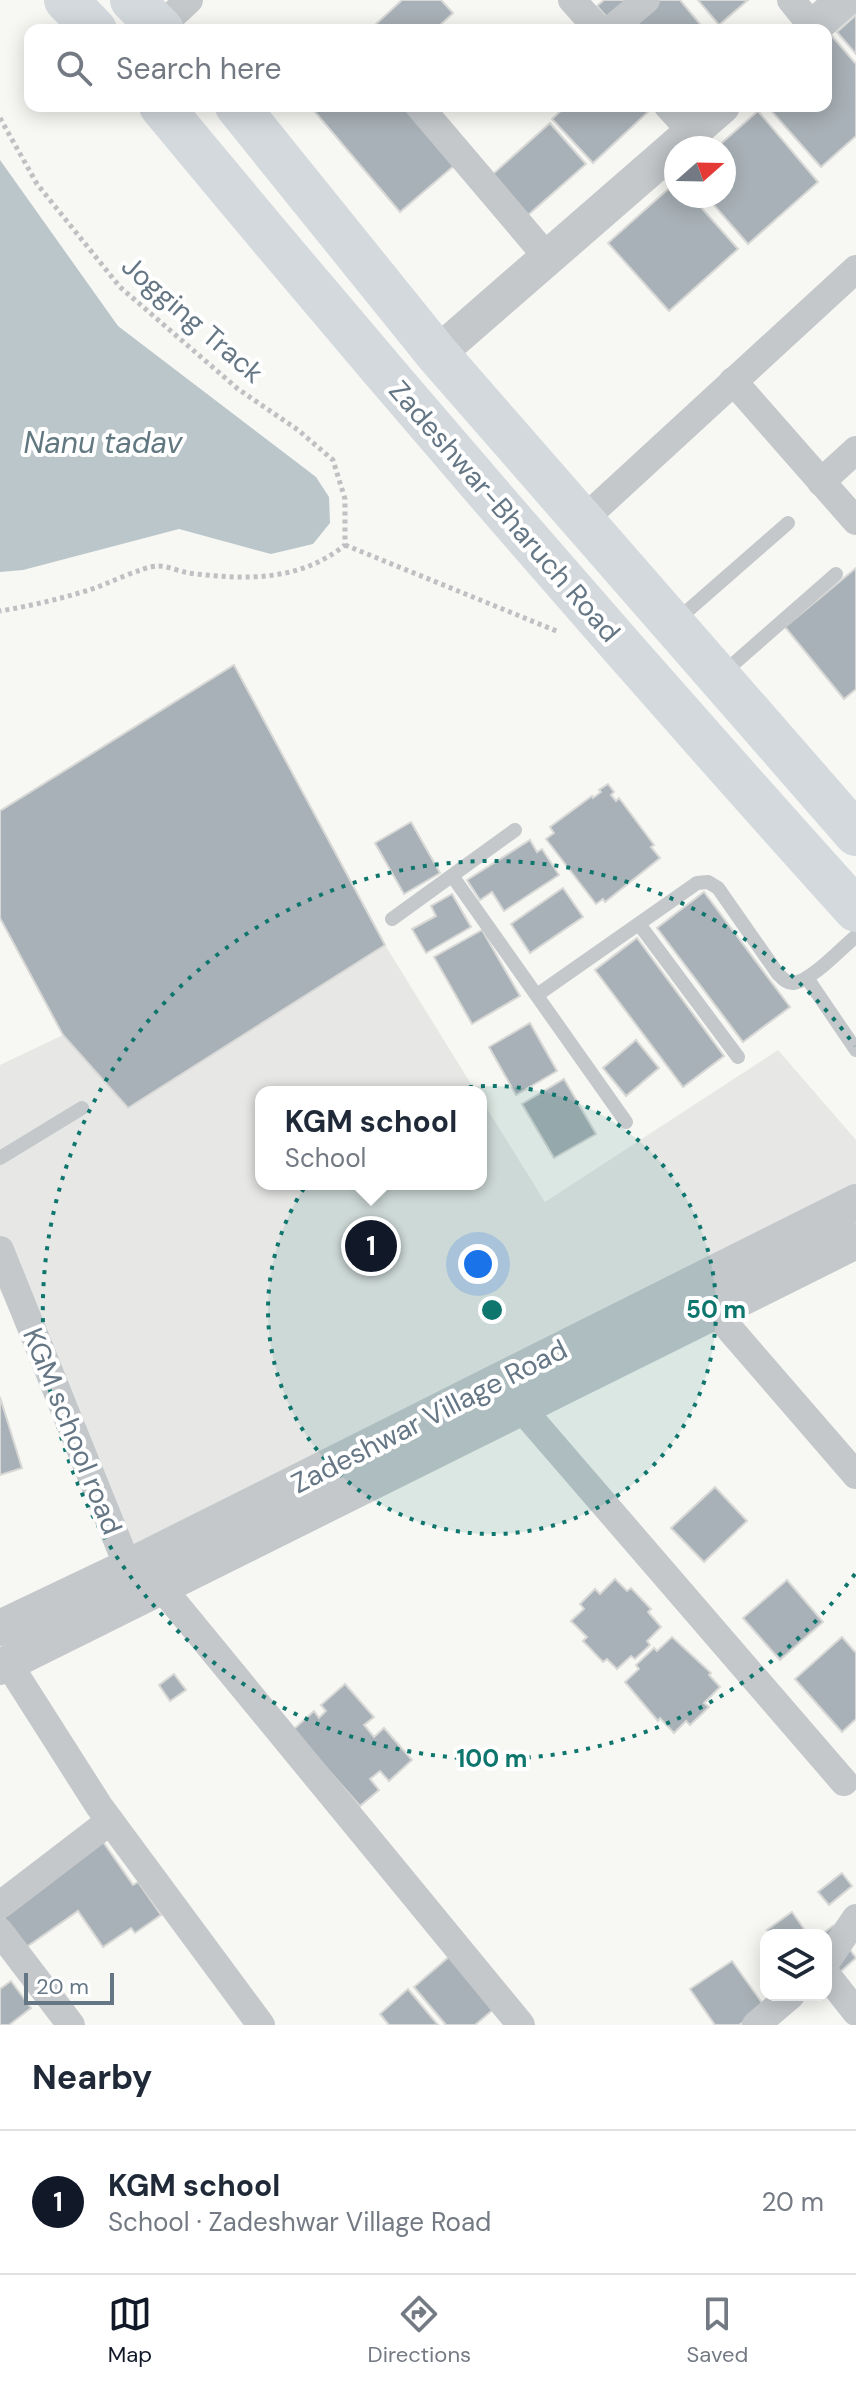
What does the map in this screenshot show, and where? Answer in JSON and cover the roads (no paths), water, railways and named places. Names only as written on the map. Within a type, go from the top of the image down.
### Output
[{"type":"main road","points":[[66,0],[89,24]]},
{"type":"main road","name":"Zadeshwar-Bharuch Road","points":[[166,112],[322,300],[704,741],[856,910]]},
{"type":"main road","name":"Zadeshwar-Bharuch Road","points":[[242,112],[437,354],[672,624],[850,814]]},
{"type":"street","points":[[572,0],[594,24]]},
{"type":"street","points":[[617,24],[646,0]]},
{"type":"street","points":[[804,19],[844,0]]},
{"type":"street","points":[[424,112],[548,258]]},
{"type":"street","points":[[674,112],[692,132]]},
{"type":"street","points":[[437,354],[715,112]]},
{"type":"street","points":[[582,521],[856,269]]},
{"type":"street","points":[[733,381],[856,521]]},
{"type":"street","points":[[821,482],[856,450]]},
{"type":"street","name":"Zadeshwar Village Road","points":[[0,1628],[128,1567],[856,1202]]},
{"type":"street","points":[[261,2025],[110,1821],[4,1665],[856,1241]]},
{"type":"street","name":"KGM school road","points":[[0,1250],[128,1567]]},
{"type":"street","points":[[715,1312],[856,1475]]},
{"type":"street","points":[[522,1409],[844,1782]]},
{"type":"street","points":[[162,1588],[521,2025]]},
{"type":"street","points":[[0,1905],[110,1821]]},
{"type":"street","points":[[832,1953],[856,1918]]},
{"type":"street","points":[[0,1932],[71,2025]]},
{"type":"street","points":[[832,1982],[856,2012]]},
{"type":"street","points":[[756,2025],[784,2001]]},
{"type":"lane","points":[[672,624],[788,523]]},
{"type":"lane","points":[[720,676],[836,574]]},
{"type":"lane","points":[[392,919],[515,830]]},
{"type":"lane","points":[[453,877],[626,1122]]},
{"type":"lane","points":[[537,995],[697,883],[708,882],[718,888],[786,982],[794,984],[807,978],[856,936]]},
{"type":"lane","points":[[639,924],[738,1057]]},
{"type":"lane","points":[[807,978],[856,1050]]},
{"type":"lane","points":[[0,1158],[82,1108]]},
{"type":"water","name":"Nanu tadav","points":[[0,160],[118,326],[316,477],[329,497],[330,523],[313,544],[271,554],[179,529],[23,570],[0,572]]},
{"type":"place","name":"KGM school","points":[[371,1246]]}]
